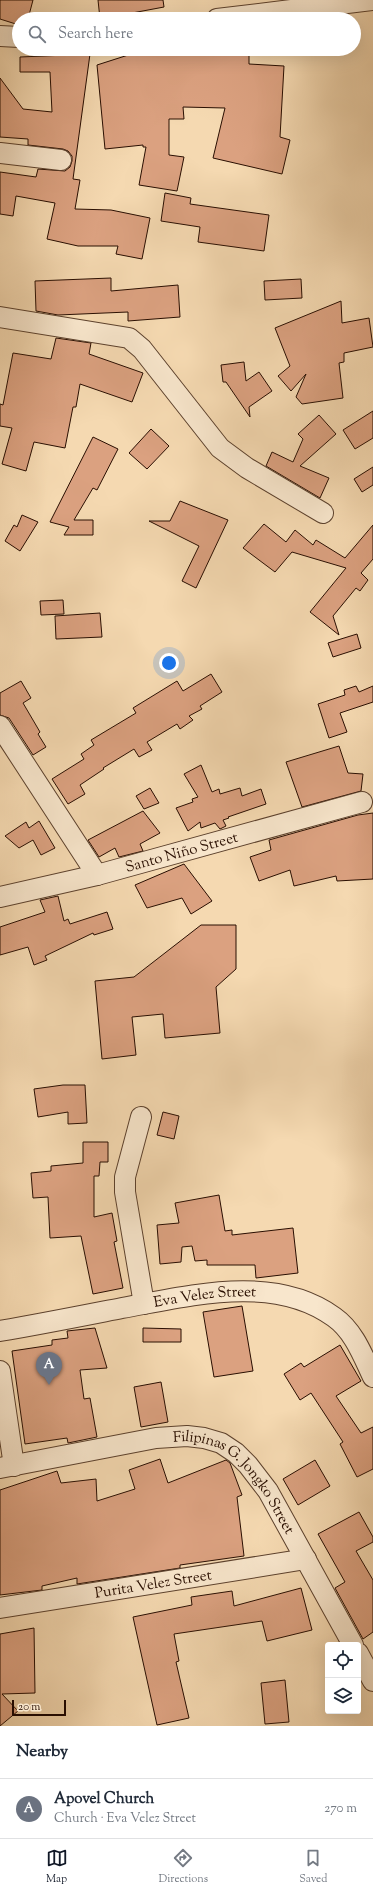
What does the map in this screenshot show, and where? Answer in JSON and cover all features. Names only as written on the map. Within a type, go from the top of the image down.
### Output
[{"type":"street","points":[[274,12],[373,0]]},
{"type":"street","points":[[0,36],[12,37]]},
{"type":"street","points":[[0,153],[61,160]]},
{"type":"street","points":[[0,317],[129,338],[142,349],[220,448],[247,468],[322,512]]},
{"type":"street","points":[[0,726],[97,875]]},
{"type":"street","name":"Santo Niño Street","points":[[0,897],[97,875],[362,802]]},
{"type":"street","points":[[141,1117],[125,1177],[125,1192],[144,1304]]},
{"type":"street","name":"Eva Velez Street","points":[[0,1331],[144,1304],[229,1291],[267,1292],[292,1297],[327,1312],[341,1323],[354,1339],[373,1377]]},
{"type":"street","points":[[0,1371],[7,1467]]},
{"type":"street","name":"Filipinas G. Jongko Street","points":[[7,1467],[156,1438],[187,1436],[214,1440],[236,1453],[260,1478],[352,1642]]},
{"type":"street","name":"Purita Velez Street","points":[[0,1608],[306,1559]]},
{"type":"street","points":[[361,1659],[373,1681]]},
{"type":"building","points":[[0,0],[33,0],[30,12],[12,12],[12,23],[0,19]]},
{"type":"building","points":[[98,0],[163,0],[164,7],[137,12],[99,12]]},
{"type":"building","points":[[90,56],[73,179],[80,180],[75,209],[111,210],[150,218],[142,259],[116,254],[118,246],[78,246],[47,239],[55,203],[16,196],[13,216],[0,214],[0,172],[36,177],[38,169],[65,171],[70,167],[72,161],[72,156],[68,151],[63,149],[28,145],[28,139],[0,137],[0,78],[23,109],[52,112],[50,72],[20,72],[20,57]]},
{"type":"building","points":[[125,56],[249,56],[249,64],[284,66],[280,137],[290,140],[282,174],[213,158],[225,108],[183,107],[184,119],[169,119],[169,155],[184,157],[177,191],[139,185],[146,147],[143,147],[143,145],[105,149],[97,65]]},
{"type":"building","points":[[165,193],[191,198],[190,204],[269,215],[264,251],[198,242],[200,227],[161,221]]},
{"type":"building","points":[[111,278],[111,291],[178,285],[180,317],[128,321],[128,312],[58,315],[36,311],[35,281]]},
{"type":"building","points":[[301,279],[302,298],[265,300],[264,281]]},
{"type":"building","points":[[341,301],[342,323],[369,318],[373,347],[344,353],[344,362],[339,363],[343,398],[302,404],[296,397],[306,374],[291,391],[278,376],[290,366],[275,328]]},
{"type":"building","points":[[56,338],[91,343],[89,354],[143,373],[132,402],[80,384],[76,407],[73,407],[65,448],[34,442],[26,471],[2,464],[12,428],[0,426],[0,404],[3,405],[13,353],[51,359]]},
{"type":"building","points":[[244,362],[246,381],[259,372],[272,391],[249,407],[250,417],[226,382],[223,382],[221,365]]},
{"type":"building","points":[[373,411],[373,438],[355,449],[343,430]]},
{"type":"building","points":[[319,415],[336,434],[300,466],[329,478],[320,498],[266,466],[272,452],[293,462],[303,439],[298,434]]},
{"type":"building","points":[[151,429],[169,446],[147,469],[129,453]]},
{"type":"building","points":[[93,437],[118,449],[97,490],[93,488],[74,520],[93,520],[93,535],[64,535],[69,527],[50,522]]},
{"type":"building","points":[[373,467],[373,485],[362,492],[354,479]]},
{"type":"building","points":[[180,501],[228,520],[196,588],[182,581],[199,546],[149,521],[170,521]]},
{"type":"building","points":[[22,515],[38,522],[20,551],[5,541],[14,525],[17,527]]},
{"type":"building","points":[[264,524],[286,542],[295,530],[313,545],[316,540],[345,558],[373,525],[373,559],[361,573],[368,580],[360,591],[356,588],[333,616],[339,635],[310,612],[346,568],[292,552],[275,572],[243,548]]},
{"type":"building","points":[[63,600],[64,614],[41,615],[40,601]]},
{"type":"building","points":[[100,613],[102,637],[56,639],[55,616]]},
{"type":"building","points":[[357,634],[361,648],[333,657],[328,643]]},
{"type":"building","points":[[211,674],[222,692],[200,706],[202,709],[189,716],[193,720],[180,729],[177,724],[147,742],[152,750],[139,757],[134,749],[103,768],[104,769],[80,785],[85,794],[68,804],[52,779],[84,759],[81,754],[94,745],[91,740],[136,713],[133,708],[177,681],[183,691]]},
{"type":"building","points":[[21,681],[31,698],[23,703],[40,732],[38,734],[46,747],[33,755],[9,718],[0,715],[0,693]]},
{"type":"building","points":[[356,686],[359,692],[373,686],[373,702],[340,713],[347,732],[329,738],[318,704],[345,695],[344,690]]},
{"type":"building","points":[[339,746],[348,773],[363,774],[361,791],[302,807],[286,762]]},
{"type":"building","points":[[201,765],[212,792],[219,789],[220,794],[240,788],[242,796],[261,789],[266,804],[228,817],[229,818],[223,820],[226,826],[220,829],[215,823],[201,828],[200,822],[188,831],[176,808],[193,802],[192,799],[198,797],[184,774]]},
{"type":"building","points":[[150,788],[159,803],[144,809],[136,796]]},
{"type":"building","points":[[143,811],[160,833],[140,844],[143,851],[119,857],[115,848],[99,857],[88,840]]},
{"type":"building","points":[[373,813],[373,879],[337,881],[336,876],[294,886],[290,870],[259,881],[250,857],[271,850],[269,840],[358,815]]},
{"type":"building","points":[[39,821],[55,848],[41,855],[33,840],[19,848],[5,836],[26,822],[29,828]]},
{"type":"building","points":[[184,864],[212,901],[191,914],[182,898],[147,908],[135,885]]},
{"type":"building","points":[[58,896],[64,921],[68,919],[70,924],[107,912],[113,929],[94,935],[93,933],[45,956],[47,960],[34,965],[28,947],[0,955],[0,927],[45,912],[40,900]]},
{"type":"building","points":[[201,925],[236,925],[236,969],[216,987],[220,1033],[165,1038],[163,1014],[132,1017],[136,1055],[102,1059],[95,981],[134,977]]},
{"type":"building","points":[[63,1085],[85,1085],[87,1123],[68,1124],[68,1112],[38,1117],[34,1089]]},
{"type":"building","points":[[163,1112],[179,1116],[174,1139],[157,1135]]},
{"type":"building","points":[[83,1142],[108,1142],[108,1162],[100,1162],[99,1176],[94,1176],[94,1217],[112,1213],[117,1241],[114,1242],[123,1288],[93,1294],[81,1236],[50,1238],[48,1197],[33,1198],[31,1173],[51,1171],[51,1166],[83,1163]]},
{"type":"building","points":[[219,1195],[225,1231],[232,1230],[232,1235],[293,1228],[298,1273],[256,1278],[255,1265],[207,1265],[207,1260],[195,1261],[192,1246],[182,1247],[181,1262],[160,1264],[157,1225],[179,1223],[175,1203]]},
{"type":"building","points":[[242,1306],[253,1371],[214,1377],[203,1312]]},
{"type":"building","points":[[95,1328],[107,1368],[80,1370],[84,1399],[90,1398],[97,1437],[68,1443],[67,1438],[25,1444],[12,1351],[52,1345],[52,1340],[68,1338],[67,1331]]},
{"type":"building","points":[[143,1328],[181,1329],[181,1342],[143,1342]]},
{"type":"building","points":[[340,1345],[361,1381],[336,1396],[361,1433],[373,1427],[373,1469],[357,1477],[340,1444],[343,1442],[311,1393],[300,1400],[284,1374],[301,1363],[304,1367]]},
{"type":"building","points":[[161,1382],[168,1422],[141,1427],[134,1387]]},
{"type":"building","points":[[160,1459],[168,1483],[226,1460],[230,1463],[242,1495],[237,1497],[244,1556],[180,1565],[180,1568],[77,1584],[77,1578],[42,1586],[42,1590],[0,1595],[0,1490],[57,1471],[61,1483],[96,1479],[97,1501],[135,1489],[129,1470]]},
{"type":"building","points":[[315,1460],[330,1486],[298,1505],[283,1479]]},
{"type":"building","points":[[359,1512],[373,1537],[373,1542],[356,1551],[373,1580],[373,1632],[363,1639],[335,1588],[345,1582],[318,1534]]},
{"type":"building","points":[[301,1588],[312,1630],[267,1641],[262,1621],[174,1634],[179,1661],[176,1662],[189,1718],[157,1725],[133,1617],[192,1605],[191,1597],[232,1591],[234,1606]]},
{"type":"building","points":[[34,1628],[35,1693],[2,1694],[18,1711],[0,1726],[0,1634]]},
{"type":"building","points":[[285,1680],[289,1722],[265,1724],[261,1683]]},
{"type":"place","name":"Apovel Church","points":[[49,1385]]}]
